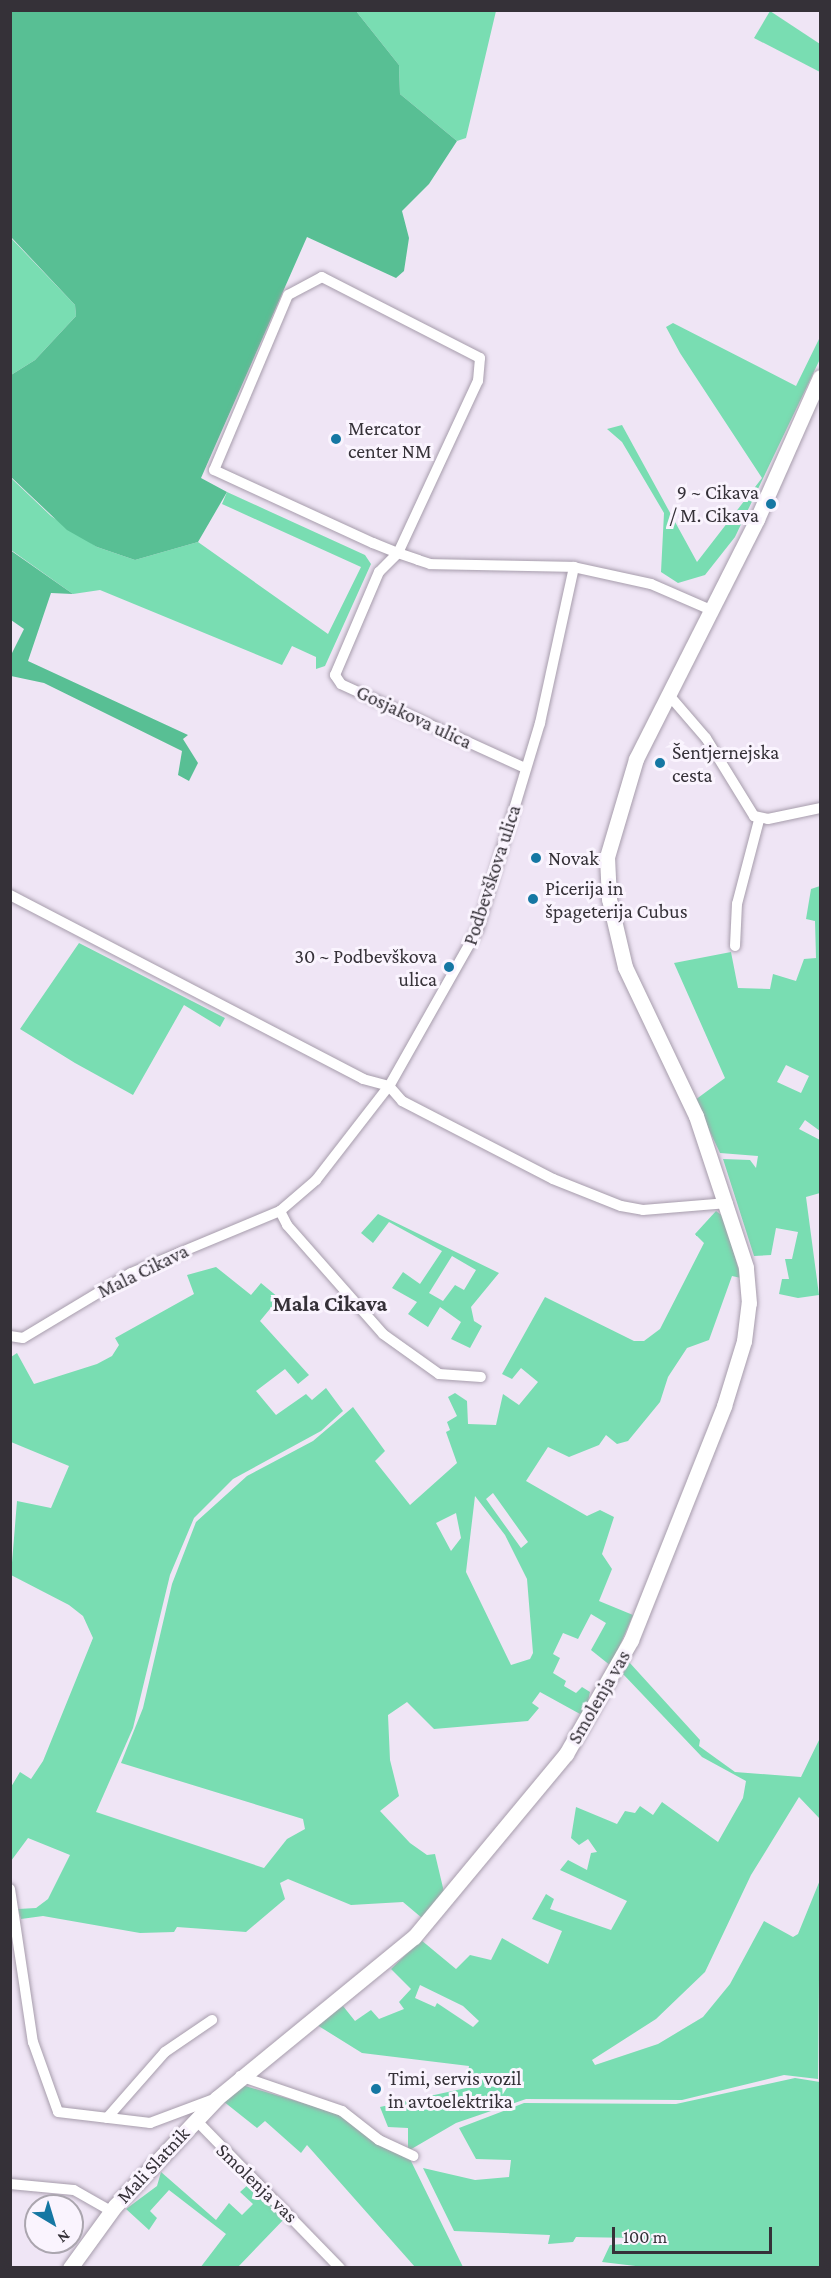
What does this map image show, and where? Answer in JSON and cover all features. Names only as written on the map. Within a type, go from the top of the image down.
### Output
[{"type":"main road","points":[[728,1203],[696,1116],[637,1001],[609,899],[607,857],[616,813],[668,694],[711,610],[820,377]]},
{"type":"main road","name":"Smolenja vas","points":[[196,2120],[240,2076],[414,1937],[566,1754],[605,1691],[631,1640],[735,1377],[749,1303],[728,1203]]},
{"type":"main road","name":"Mali Slatnik","points":[[70,2268],[111,2211],[196,2120]]},
{"type":"street","points":[[398,553],[478,381],[480,358],[322,277],[298,285],[288,295],[214,470],[398,553],[446,566],[574,567],[651,584],[711,610]]},
{"type":"street","name":"Gosjakova ulica","points":[[398,553],[379,572],[335,675],[341,684],[525,768]]},
{"type":"street","name":"Podbevškova ulica","points":[[389,1086],[478,929],[567,619],[574,567]]},
{"type":"street","points":[[668,694],[706,738],[759,820],[737,904],[735,946]]},
{"type":"street","points":[[759,820],[820,808]]},
{"type":"street","points":[[10,895],[363,1079],[389,1086],[402,1101],[553,1179],[621,1206],[643,1210],[728,1203]]},
{"type":"street","name":"Mala Cikava","points":[[10,1336],[23,1338],[131,1273],[280,1211],[316,1180],[389,1086]]},
{"type":"street","points":[[280,1211],[287,1225],[362,1312],[401,1348],[439,1374],[481,1377]]},
{"type":"street","name":"Smolenja vas","points":[[10,1889],[33,2042],[58,2112],[162,2122],[197,2102],[217,2098]]},
{"type":"street","points":[[107,2118],[165,2052],[213,2020]]},
{"type":"street","points":[[240,2076],[342,2111],[379,2140],[413,2156]]},
{"type":"street","name":"Smolenja vas","points":[[196,2120],[340,2268]]},
{"type":"street","name":"Mali Slatnik","points":[[10,2184],[74,2190],[111,2211]]},
{"type":"green space","points":[[11,10],[356,11],[399,65],[400,94],[457,141],[429,184],[402,211],[409,238],[404,271],[396,278],[307,237],[201,478],[227,492],[198,542],[135,560],[97,547],[67,530],[11,477],[11,375],[35,360],[76,316],[75,305],[11,237]]},
{"type":"green space","points":[[356,11],[496,11],[466,138],[457,141],[400,94],[399,65]]},
{"type":"green space","points":[[770,11],[820,44],[820,72],[754,38]]},
{"type":"green space","points":[[10,237],[75,305],[76,316],[35,360],[11,375]]},
{"type":"green space","points":[[673,323],[796,386],[820,337],[820,359],[735,537],[705,575],[678,583],[661,572],[664,513],[622,442],[607,429],[622,425],[697,562],[762,478],[680,353],[666,327]]},
{"type":"green space","points":[[10,477],[51,516],[97,547],[135,560],[198,542],[328,634],[361,567],[222,504],[227,492],[365,555],[371,564],[325,666],[316,669],[316,657],[292,646],[282,665],[100,590],[73,594],[11,550]]},
{"type":"green space","points":[[10,550],[73,594],[51,593],[28,661],[188,735],[183,739],[198,763],[189,781],[178,775],[182,751],[44,683],[11,676],[11,655],[24,629],[11,620]]},
{"type":"green space","points":[[820,886],[820,1131],[805,1120],[799,1129],[820,1140],[820,1193],[806,1197],[819,1295],[798,1298],[779,1294],[782,1279],[789,1279],[785,1259],[792,1259],[798,1232],[776,1228],[771,1255],[754,1256],[723,1159],[750,1160],[756,1168],[758,1156],[720,1153],[695,1100],[725,1078],[674,963],[731,952],[738,988],[770,989],[773,974],[796,981],[804,959],[816,958],[815,921],[806,919],[811,889]],"holes":[[[786,1065],[809,1076],[801,1093],[777,1082]]]},
{"type":"green space","points":[[79,943],[225,1018],[220,1027],[184,1005],[133,1095],[20,1029]]},
{"type":"green space","points":[[716,1211],[724,1217],[741,1278],[732,1276],[709,1340],[687,1348],[668,1377],[660,1402],[628,1441],[617,1444],[606,1435],[599,1445],[569,1457],[548,1447],[526,1481],[587,1516],[600,1510],[614,1517],[602,1554],[612,1569],[599,1601],[633,1615],[611,1666],[591,1650],[606,1623],[591,1614],[578,1639],[563,1633],[553,1654],[560,1658],[553,1673],[566,1681],[564,1686],[576,1693],[582,1687],[590,1692],[586,1711],[580,1714],[540,1692],[532,1703],[539,1708],[528,1721],[434,1729],[407,1702],[388,1715],[390,1760],[399,1796],[380,1811],[410,1843],[427,1855],[435,1854],[444,1892],[422,1918],[403,1902],[351,1905],[288,1879],[280,1883],[285,1899],[246,1932],[177,1927],[174,1932],[140,1933],[43,1916],[21,1919],[18,1909],[36,1908],[48,1899],[70,1855],[28,1838],[11,1861],[11,1787],[20,1772],[31,1779],[43,1761],[93,1638],[83,1616],[69,1605],[11,1575],[17,1501],[51,1508],[69,1466],[11,1442],[11,1357],[17,1353],[34,1384],[97,1364],[112,1356],[119,1345],[115,1338],[194,1294],[187,1275],[216,1267],[251,1295],[261,1283],[279,1298],[260,1321],[309,1375],[298,1384],[285,1369],[256,1391],[276,1415],[306,1394],[312,1400],[326,1388],[343,1411],[321,1431],[233,1479],[194,1518],[170,1575],[133,1728],[96,1812],[264,1868],[287,1839],[305,1829],[303,1819],[121,1763],[143,1708],[172,1584],[196,1522],[247,1476],[313,1441],[353,1407],[385,1451],[375,1461],[410,1505],[457,1463],[446,1432],[450,1430],[447,1422],[457,1416],[448,1397],[455,1393],[467,1401],[468,1424],[496,1425],[503,1394],[519,1405],[538,1382],[521,1368],[512,1379],[502,1374],[545,1297],[634,1341],[644,1341],[660,1329],[704,1243],[695,1234]],"holes":[[[493,1493],[528,1542],[521,1548],[486,1499]],[[475,1496],[505,1535],[527,1579],[533,1653],[530,1659],[511,1665],[466,1572]],[[456,1513],[461,1538],[451,1551],[436,1523]]]},
{"type":"green space","points":[[378,1214],[499,1273],[471,1307],[474,1321],[482,1326],[470,1348],[451,1339],[461,1322],[440,1307],[428,1327],[408,1314],[417,1302],[392,1288],[403,1272],[420,1284],[442,1251],[389,1222],[373,1243],[361,1233]],"holes":[[[452,1256],[476,1270],[464,1290],[455,1285],[443,1301],[429,1293]]]},
{"type":"green space","points":[[629,1662],[700,1740],[699,1746],[735,1772],[801,1777],[820,1738],[820,1819],[799,1797],[751,1875],[705,1972],[656,2019],[592,2060],[595,2065],[658,2044],[703,2017],[730,1984],[764,1921],[793,1937],[798,1934],[820,1880],[818,2079],[784,2075],[682,2100],[526,2099],[456,2123],[408,2151],[408,2128],[388,2127],[380,2107],[466,2088],[469,2066],[362,2053],[317,2025],[343,2006],[355,2021],[371,2010],[379,2019],[404,2009],[399,2002],[411,1989],[391,1969],[421,1940],[456,1969],[470,1955],[491,1960],[502,1938],[548,1964],[562,1931],[532,1919],[546,1894],[554,1899],[550,1909],[611,1930],[627,1901],[560,1870],[568,1860],[587,1870],[591,1853],[597,1852],[588,1839],[579,1845],[571,1838],[576,1807],[617,1824],[625,1811],[635,1813],[640,1806],[653,1815],[662,1802],[718,1842],[743,1798],[746,1781],[702,1757],[623,1674]],"holes":[[[420,1985],[463,2006],[479,2021],[473,2027],[437,2003],[435,2007],[415,1998]]]},
{"type":"green space","points":[[795,2078],[820,2082],[820,2267],[644,2267],[602,2262],[610,2245],[636,2243],[636,2238],[576,2237],[573,2242],[548,2244],[550,2235],[454,2231],[423,2168],[475,2180],[509,2177],[511,2160],[476,2159],[459,2128],[524,2103],[676,2104]]},
{"type":"green space","points":[[242,2085],[340,2114],[410,2159],[463,2267],[415,2267],[307,2145],[301,2153],[265,2121],[257,2128],[223,2101]]},
{"type":"green space","points":[[161,2172],[216,2220],[229,2203],[242,2215],[253,2204],[240,2192],[250,2183],[287,2216],[238,2267],[200,2268],[226,2234],[169,2190],[150,2211],[157,2218],[149,2230],[126,2209],[157,2186]]},
{"type":"place","name":"Mercator center NM","points":[[336,439]]},
{"type":"place","name":"9 ~ Cikava / M. Cikava","points":[[771,504]]},
{"type":"place","name":"Šentjernejska cesta","points":[[660,763]]},
{"type":"place","name":"Novak","points":[[536,858]]},
{"type":"place","name":"Picerija in špageterija Cubus","points":[[533,899]]},
{"type":"place","name":"30 ~ Podbevškova ulica","points":[[449,967]]},
{"type":"place","name":"Timi, servis vozil in avtoelektrika","points":[[376,2089]]},
{"type":"district","name":"Mala Cikava","points":[[330,1304]]}]
